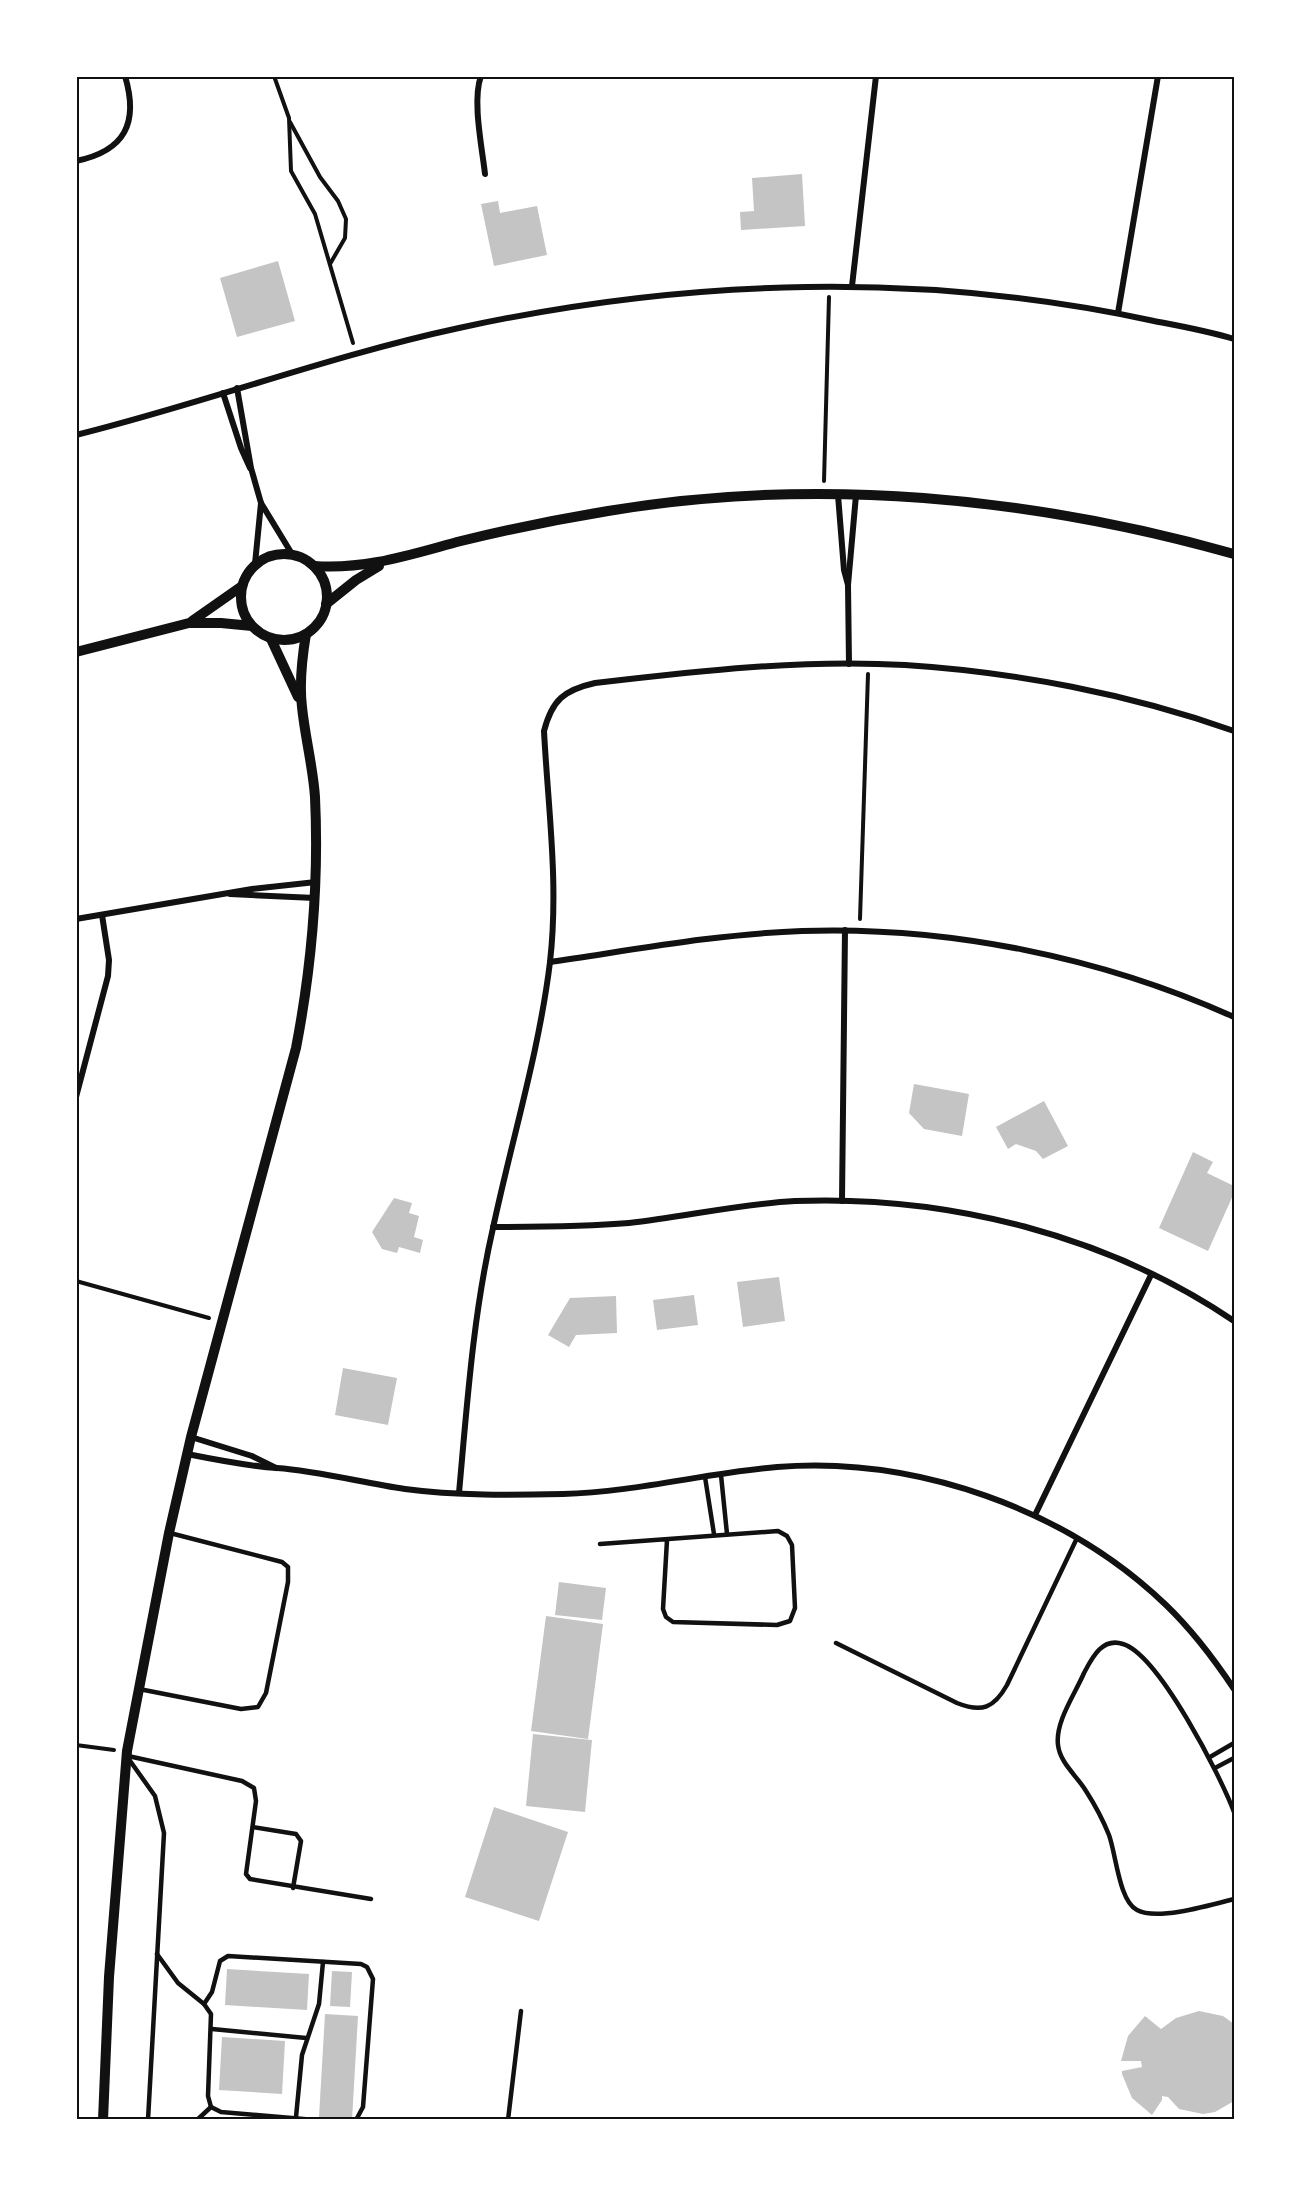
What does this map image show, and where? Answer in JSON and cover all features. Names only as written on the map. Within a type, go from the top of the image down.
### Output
[{"type":"street","points":[[76,161],[103,154],[118,142],[128,126],[132,106],[125,76]]},
{"type":"street","points":[[481,76],[478,84],[478,104],[485,174]]},
{"type":"street","points":[[852,286],[876,76]]},
{"type":"street","points":[[1118,313],[1158,76]]},
{"type":"street","points":[[76,435],[356,353],[471,325],[615,301],[717,291],[852,286],[986,294],[1118,313],[1234,339]]},
{"type":"street","points":[[237,388],[251,468],[261,503],[292,554]]},
{"type":"street","points":[[223,393],[240,448],[251,468]]},
{"type":"street","points":[[314,566],[351,567],[388,561],[525,526],[611,510],[702,500],[824,495],[929,497],[1016,507],[1101,521],[1234,554]]},
{"type":"street","points":[[838,495],[844,570],[848,585]]},
{"type":"street","points":[[849,664],[848,585],[856,495]]},
{"type":"street","points":[[189,623],[242,586],[255,564],[261,503]]},
{"type":"street","points":[[255,564],[279,553],[292,554],[314,566],[322,577],[327,591],[326,604],[318,623],[306,634],[295,638],[271,639]]},
{"type":"street","points":[[326,604],[356,580],[388,561]]},
{"type":"street","points":[[242,586],[241,600],[244,614],[252,626],[271,639],[288,671],[302,706]]},
{"type":"street","points":[[76,652],[189,623],[252,626]]},
{"type":"street","points":[[103,2120],[108,1977],[126,1754],[169,1533],[191,1437],[296,1048],[306,994],[316,882],[314,794],[302,706],[301,670],[306,634]]},
{"type":"street","points":[[459,1494],[472,1348],[493,1227],[525,1094],[550,962],[553,855],[543,731],[549,712],[560,697],[577,687],[726,669],[849,664],[905,665],[1019,678],[1125,700],[1234,731]]},
{"type":"street","points":[[76,919],[252,889],[316,882]]},
{"type":"street","points":[[230,894],[315,898]]},
{"type":"street","points":[[76,1097],[108,976],[109,960],[102,915]]},
{"type":"street","points":[[550,962],[756,934],[845,930],[921,935],[996,946],[1071,961],[1144,982],[1234,1017]]},
{"type":"street","points":[[842,1201],[845,930]]},
{"type":"street","points":[[493,1227],[589,1226],[739,1206],[842,1201],[925,1207],[1007,1222],[1087,1244],[1151,1275],[1234,1321]]},
{"type":"street","points":[[1035,1515],[1151,1275]]},
{"type":"street","points":[[191,1437],[252,1456],[277,1468]]},
{"type":"street","points":[[187,1454],[399,1488],[459,1494],[568,1494],[779,1467],[822,1467],[910,1476],[973,1491],[1035,1515],[1077,1538],[1124,1570],[1166,1605],[1203,1645],[1234,1689]]},
{"type":"lane","points":[[721,1475],[727,1534]]},
{"type":"lane","points":[[705,1476],[714,1534]]},
{"type":"lane","points":[[600,1544],[778,1531],[787,1536],[792,1545],[795,1608],[790,1621],[777,1625],[673,1622],[666,1617],[663,1609],[667,1540]]},
{"type":"lane","points":[[139,1689],[241,1709],[258,1707],[266,1693],[288,1582],[288,1567],[282,1562],[169,1533]]},
{"type":"lane","points":[[836,1642],[957,1703],[972,1709],[987,1707],[999,1699],[1007,1685],[1077,1538]]},
{"type":"lane","points":[[1234,1812],[1210,1757],[1168,1691],[1134,1650],[1122,1643],[1108,1644],[1097,1651],[1062,1722],[1058,1746],[1062,1758],[1094,1804],[1108,1834],[1125,1898],[1135,1910],[1149,1915],[1234,1899]]},
{"type":"lane","points":[[1210,1757],[1234,1743]]},
{"type":"lane","points":[[126,1754],[249,1783],[257,1794],[248,1877],[293,1888],[371,1899]]},
{"type":"lane","points":[[126,1754],[150,1787],[162,1814],[164,1852],[148,2120]]},
{"type":"lane","points":[[1215,1768],[1234,1758]]},
{"type":"lane","points":[[254,1827],[296,1833],[299,1837],[301,1841],[293,1888]]},
{"type":"lane","points":[[157,1954],[178,1983],[204,2004],[211,2014],[208,2096],[211,2107],[221,2112],[315,2120]]},
{"type":"lane","points":[[204,2004],[212,1992],[220,1962],[228,1956],[361,1964],[367,1967],[373,1978],[363,2107],[356,2120]]},
{"type":"lane","points":[[296,2118],[306,2038],[319,2004],[323,1962]]},
{"type":"lane","points":[[508,2120],[522,2011]]},
{"type":"lane","points":[[212,2029],[306,2038]]},
{"type":"lane","points":[[197,2120],[211,2107]]},
{"type":"path","points":[[274,76],[289,118],[320,177],[338,201],[346,219],[345,238],[330,264]]},
{"type":"path","points":[[289,118],[291,171],[315,214],[356,353]]},
{"type":"path","points":[[824,495],[829,287]]},
{"type":"path","points":[[860,931],[869,665]]},
{"type":"path","points":[[76,1281],[222,1322]]},
{"type":"path","points":[[76,1745],[126,1754]]},
{"type":"building","points":[[802,174],[805,226],[741,230],[740,212],[754,211],[752,178]]},
{"type":"building","points":[[498,201],[500,213],[537,206],[547,255],[494,266],[481,204]]},
{"type":"building","points":[[278,261],[295,321],[237,337],[220,278]]},
{"type":"building","points":[[914,1084],[969,1094],[962,1136],[924,1129],[909,1113]]},
{"type":"building","points":[[1044,1101],[1068,1146],[1043,1159],[1036,1151],[1016,1144],[1008,1149],[996,1127]]},
{"type":"building","points":[[1193,1152],[1213,1162],[1207,1173],[1234,1186],[1234,1193],[1208,1251],[1159,1228]]},
{"type":"building","points":[[394,1198],[412,1203],[409,1213],[419,1216],[414,1237],[423,1240],[420,1253],[399,1247],[397,1253],[382,1249],[372,1232]]},
{"type":"building","points":[[779,1277],[785,1321],[743,1327],[737,1282]]},
{"type":"building","points":[[694,1295],[698,1325],[657,1330],[653,1300]]},
{"type":"building","points":[[616,1296],[617,1333],[576,1335],[569,1347],[548,1335],[570,1298]]},
{"type":"building","points":[[343,1368],[397,1378],[388,1425],[335,1415]]},
{"type":"building","points":[[559,1582],[606,1588],[602,1620],[555,1615]]},
{"type":"building","points":[[546,1616],[603,1624],[588,1739],[531,1731]]},
{"type":"building","points":[[533,1734],[592,1740],[585,1812],[526,1806]]},
{"type":"building","points":[[494,1807],[568,1832],[539,1921],[465,1897]]},
{"type":"building","points":[[227,1969],[309,1974],[307,2010],[225,2005]]},
{"type":"building","points":[[332,1971],[352,1972],[350,2007],[330,2006]]},
{"type":"building","points":[[1199,2011],[1223,2016],[1234,2024],[1234,2101],[1215,2112],[1203,2114],[1179,2109],[1168,2097],[1162,2096],[1162,2100],[1152,2115],[1132,2098],[1122,2074],[1122,2071],[1142,2067],[1141,2061],[1121,2061],[1128,2036],[1145,2016],[1161,2029],[1176,2018]]},
{"type":"building","points":[[325,2014],[358,2016],[352,2120],[319,2117]]},
{"type":"building","points":[[222,2037],[285,2041],[282,2094],[219,2090]]}]
